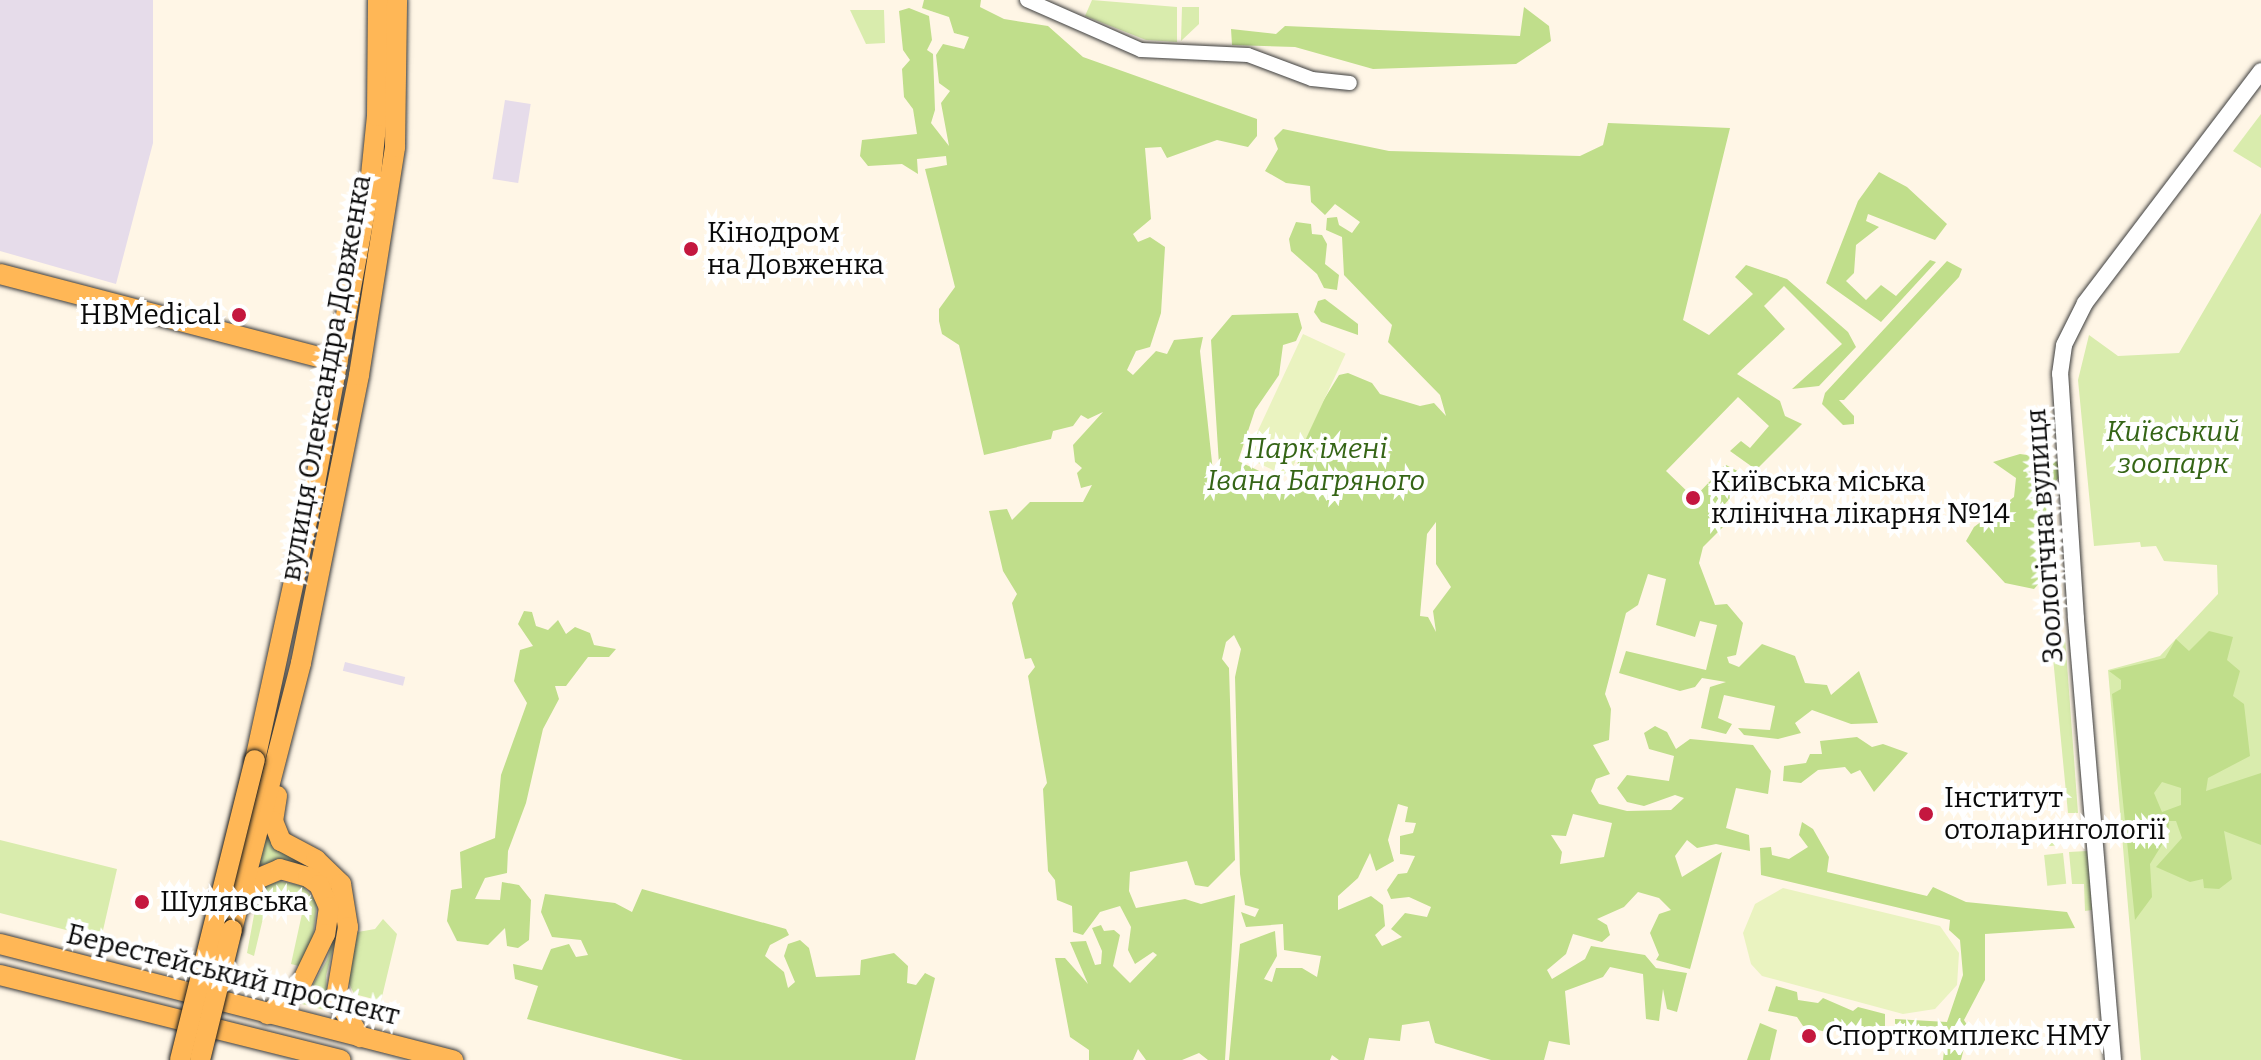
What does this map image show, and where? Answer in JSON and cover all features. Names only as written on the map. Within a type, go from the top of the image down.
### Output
[{"type":"main road","name":"вулиця Олександра Довженка","points":[[265,760],[374,148],[378,0]]},
{"type":"main road","name":"вулиця Олександра Довженка","points":[[265,760],[301,663],[359,375],[395,147],[397,0]]},
{"type":"main road","points":[[0,274],[338,362]]},
{"type":"main road","points":[[301,663],[295,722],[273,812],[275,830],[281,841],[316,860],[341,884],[348,927],[336,998],[360,1037]]},
{"type":"main road","points":[[200,1060],[232,930],[265,760]]},
{"type":"main road","points":[[180,1060],[265,760]]},
{"type":"main road","points":[[232,930],[257,879],[280,869],[319,885],[330,919],[300,986],[268,1014]]},
{"type":"main road","name":"Берестейський проспект","points":[[0,944],[453,1060]]},
{"type":"main road","name":"Берестейський проспект","points":[[0,975],[341,1060]]},
{"type":"main road","points":[[270,1042],[282,1060]]},
{"type":"street","points":[[1027,0],[1141,50],[1248,55],[1312,79],[1350,83]]},
{"type":"street","name":"Зоологічна вулиця","points":[[2113,1060],[2076,619],[2061,387],[2064,345],[2085,303],[2261,71]]},
{"type":"shaded area","points":[[0,0],[153,0],[153,143],[116,284],[0,251]]},
{"type":"shaded area","points":[[505,100],[531,104],[518,183],[492,179]]},
{"type":"shaded area","points":[[345,662],[405,677],[403,686],[343,671]]},
{"type":"green space","name":"Парк імені Івана Багряного","points":[[924,0],[981,0],[980,7],[1004,19],[1048,26],[1083,57],[1257,119],[1257,136],[1248,147],[1217,140],[1167,158],[1161,147],[1145,148],[1151,219],[1133,234],[1138,242],[1150,237],[1165,247],[1161,313],[1150,347],[1136,351],[1127,370],[1133,375],[1156,351],[1167,354],[1174,340],[1203,337],[1200,351],[1214,481],[1220,480],[1211,340],[1232,315],[1298,313],[1302,328],[1296,341],[1283,345],[1279,375],[1255,410],[1238,461],[1291,486],[1309,424],[1339,375],[1348,373],[1372,383],[1380,394],[1420,406],[1434,403],[1446,416],[1440,395],[1388,342],[1392,325],[1344,275],[1342,237],[1326,230],[1327,218],[1337,217],[1339,225],[1352,233],[1360,222],[1335,204],[1325,215],[1311,202],[1310,186],[1286,183],[1265,171],[1278,149],[1274,138],[1283,129],[1389,151],[1580,156],[1603,145],[1608,123],[1730,128],[1683,320],[1709,335],[1753,294],[1735,277],[1746,265],[1787,279],[1848,332],[1856,347],[1819,386],[1792,389],[1842,344],[1784,286],[1764,306],[1785,329],[1737,374],[1780,401],[1785,416],[1802,424],[1758,468],[1751,466],[1730,451],[1741,441],[1750,448],[1769,426],[1738,397],[1666,471],[1694,498],[1712,479],[1710,474],[1726,465],[1749,477],[1724,505],[1719,516],[1723,527],[1703,547],[1699,563],[1715,605],[1727,604],[1743,623],[1736,655],[1727,657],[1729,663],[1739,667],[1762,644],[1795,656],[1805,683],[1827,685],[1831,695],[1859,671],[1878,723],[1851,724],[1812,710],[1795,723],[1801,733],[1778,739],[1744,735],[1738,728],[1770,730],[1775,706],[1724,695],[1718,718],[1732,724],[1726,734],[1701,728],[1710,687],[1726,682],[1702,678],[1695,687],[1680,691],[1619,673],[1626,651],[1706,670],[1717,625],[1700,621],[1695,637],[1656,625],[1666,579],[1648,574],[1638,605],[1626,613],[1605,694],[1611,709],[1609,740],[1593,745],[1610,774],[1596,779],[1591,791],[1599,804],[1627,811],[1671,810],[1684,798],[1675,795],[1644,806],[1627,802],[1617,788],[1627,775],[1669,781],[1674,756],[1649,749],[1644,733],[1655,726],[1667,732],[1676,749],[1690,739],[1753,745],[1771,771],[1768,794],[1736,788],[1726,828],[1749,835],[1750,851],[1716,844],[1697,848],[1687,840],[1675,856],[1682,877],[1722,852],[1690,969],[1656,960],[1659,955],[1650,933],[1659,914],[1671,910],[1659,898],[1638,892],[1624,907],[1597,919],[1607,925],[1610,935],[1602,942],[1573,934],[1566,954],[1547,970],[1552,979],[1585,959],[1591,946],[1645,955],[1656,968],[1687,973],[1677,1012],[1667,1009],[1663,989],[1659,1021],[1646,1019],[1643,974],[1610,967],[1603,977],[1565,991],[1570,1045],[1549,1041],[1544,1060],[1491,1060],[1435,1043],[1429,1021],[1402,1025],[1400,1041],[1369,1038],[1364,1060],[1339,1060],[1332,1055],[1330,1060],[1229,1060],[1240,944],[1275,931],[1277,956],[1264,979],[1272,982],[1276,968],[1302,968],[1317,977],[1321,956],[1284,950],[1283,924],[1246,927],[1241,912],[1255,917],[1259,909],[1245,905],[1240,874],[1235,677],[1241,649],[1234,635],[1226,642],[1222,659],[1229,668],[1235,860],[1208,887],[1195,885],[1187,861],[1130,872],[1129,891],[1136,908],[1185,899],[1201,904],[1235,895],[1225,1060],[1208,1060],[1199,1053],[1182,1060],[1146,1060],[1138,1049],[1133,1060],[1089,1060],[1089,1050],[1070,1037],[1055,958],[1065,958],[1088,984],[1070,942],[1086,941],[1095,965],[1101,964],[1102,951],[1092,928],[1101,925],[1104,931],[1114,930],[1120,935],[1113,966],[1130,983],[1157,955],[1153,952],[1135,964],[1128,950],[1131,927],[1120,906],[1100,912],[1083,935],[1073,932],[1072,906],[1057,900],[1055,880],[1048,871],[1043,789],[1047,783],[1028,676],[1035,667],[1031,658],[1025,659],[1012,603],[1017,594],[1003,571],[989,511],[1007,509],[1012,520],[1030,502],[1083,502],[1092,485],[1081,488],[1077,473],[1082,468],[1075,462],[1073,445],[1103,412],[1088,419],[1081,415],[1073,426],[1053,431],[1051,439],[984,455],[959,345],[942,334],[939,321],[939,309],[955,287],[925,169],[947,165],[946,156],[917,159],[918,174],[902,164],[868,166],[860,156],[862,140],[917,134],[913,109],[904,97],[902,69],[910,60],[903,50],[899,11],[909,8],[929,16],[932,40],[927,50],[933,54],[935,110],[931,123],[949,146],[941,103],[950,91],[939,83],[936,55],[943,44],[964,49],[969,37],[954,33],[949,17],[922,8]],"holes":[[[1436,522],[1436,564],[1451,587],[1433,611],[1436,632],[1428,617],[1420,616],[1427,534]],[[1398,804],[1408,807],[1405,822],[1416,823],[1413,833],[1400,836],[1400,854],[1415,856],[1407,873],[1398,874],[1387,890],[1391,899],[1409,897],[1431,907],[1427,917],[1405,913],[1391,929],[1402,937],[1382,946],[1375,935],[1385,926],[1383,905],[1371,896],[1338,910],[1338,896],[1358,878],[1370,853],[1376,871],[1394,861],[1388,840]],[[1573,814],[1612,823],[1604,857],[1560,864],[1562,852],[1551,835],[1566,836]]]},
{"type":"green space","points":[[1092,0],[1177,7],[1177,42],[1146,40],[1085,16]]},
{"type":"green space","points":[[1182,7],[1199,7],[1199,24],[1181,41]]},
{"type":"green space","points":[[1524,7],[1549,26],[1551,41],[1516,64],[1373,69],[1295,47],[1232,45],[1231,29],[1276,34],[1285,26],[1520,36]]},
{"type":"green space","points":[[850,10],[884,10],[885,43],[866,44]]},
{"type":"green space","points":[[2261,114],[2261,168],[2233,151]]},
{"type":"green space","points":[[1879,172],[1907,187],[1947,224],[1935,240],[1868,214],[1866,221],[1879,227],[1856,245],[1854,273],[1846,281],[1866,300],[1881,285],[1896,296],[1930,260],[1936,262],[1881,322],[1826,283],[1858,201]]},
{"type":"green space","name":"Київський зоопарк","points":[[2261,213],[2261,1060],[2141,1060],[2108,670],[2160,656],[2218,594],[2217,565],[2164,561],[2156,546],[2141,547],[2140,542],[2094,546],[2078,380],[2089,335],[2118,356],[2179,353]]},
{"type":"green space","points":[[1296,222],[1311,224],[1312,234],[1322,235],[1327,244],[1325,264],[1339,275],[1337,290],[1324,288],[1317,274],[1291,251],[1289,239]]},
{"type":"green space","points":[[1947,261],[1962,269],[1959,277],[1844,400],[1839,400],[1854,416],[1854,424],[1843,425],[1822,404],[1825,393]]},
{"type":"green space","points":[[1325,299],[1358,324],[1358,335],[1321,322],[1314,312],[1318,301]]},
{"type":"green space","points":[[1303,334],[1346,354],[1288,477],[1246,457]]},
{"type":"green space","points":[[2020,454],[2056,459],[2061,476],[2041,494],[2050,515],[2043,535],[2049,572],[2034,589],[2005,583],[1966,541],[1974,527],[2014,497],[2016,478],[1993,462]]},
{"type":"green space","points":[[524,611],[532,612],[536,626],[548,630],[558,620],[566,634],[575,627],[590,633],[594,645],[616,649],[609,657],[588,657],[566,686],[555,686],[559,699],[543,729],[526,803],[508,851],[507,873],[485,878],[475,899],[500,900],[502,882],[519,885],[531,900],[529,940],[518,948],[507,946],[505,928],[488,945],[457,941],[447,921],[451,890],[462,888],[460,852],[495,838],[501,775],[527,703],[514,681],[520,650],[533,646],[518,624]]},
{"type":"green space","points":[[2209,631],[2233,637],[2227,660],[2240,671],[2233,696],[2244,704],[2250,756],[2208,778],[2206,791],[2261,773],[2261,845],[2224,831],[2232,879],[2219,889],[2204,888],[2203,879],[2190,882],[2156,867],[2182,838],[2176,821],[2169,821],[2168,835],[2150,864],[2152,897],[2135,920],[2112,694],[2121,689],[2121,680],[2109,671],[2165,658],[2176,639],[2189,651]],"holes":[[[2162,782],[2181,788],[2181,805],[2162,812],[2154,793]]]},
{"type":"green space","points":[[2051,637],[2065,637],[2078,813],[2068,813]]},
{"type":"green space","points":[[1857,737],[1872,747],[1883,744],[1908,753],[1874,792],[1860,770],[1851,774],[1845,767],[1818,770],[1801,783],[1783,781],[1784,766],[1806,763],[1810,754],[1822,754],[1820,741]]},
{"type":"green space","points":[[2075,821],[2083,824],[2086,832],[2083,840],[2075,843],[2067,840],[2064,832],[2067,824]]},
{"type":"green space","points":[[1802,822],[1813,829],[1829,857],[1827,872],[1927,896],[1933,887],[1966,902],[2067,912],[2075,928],[1985,934],[1985,980],[1964,1020],[1969,1028],[1961,1060],[1943,1060],[1945,1041],[1909,1034],[1895,1048],[1895,1019],[1947,1022],[1963,975],[1960,940],[1949,930],[1950,920],[1761,875],[1760,848],[1771,847],[1772,855],[1789,859],[1808,847],[1799,835]]},
{"type":"green space","points":[[2051,822],[2062,829],[2063,834],[2056,845],[2051,846],[2040,839],[2039,834],[2046,823]]},
{"type":"green space","points":[[262,825],[271,842],[316,867],[339,926],[326,976],[328,1011],[302,1004],[327,960],[334,936],[316,870],[286,860],[256,866]]},
{"type":"green space","points":[[0,840],[117,869],[101,939],[0,913]]},
{"type":"green space","points":[[2087,851],[2092,910],[2085,911],[2084,884],[2072,884],[2069,852]]},
{"type":"green space","points":[[2063,853],[2066,884],[2047,886],[2044,855]]},
{"type":"green space","points":[[280,881],[303,886],[317,903],[313,937],[299,966],[291,964],[305,900],[269,893],[254,956],[247,953],[259,888]]},
{"type":"green space","points":[[1783,888],[1940,926],[1959,953],[1957,985],[1935,1009],[1903,1014],[1762,976],[1751,964],[1743,933],[1755,904]]},
{"type":"green space","points":[[642,889],[786,929],[789,935],[770,945],[765,956],[784,972],[788,988],[795,982],[784,956],[788,944],[800,940],[809,948],[816,977],[860,975],[861,960],[894,953],[908,966],[907,983],[916,985],[925,973],[935,978],[915,1060],[683,1060],[527,1019],[538,986],[515,979],[513,964],[542,970],[551,949],[569,944],[576,957],[588,955],[581,940],[552,937],[541,912],[545,894],[615,903],[632,912]]},
{"type":"green space","points":[[383,919],[397,934],[381,1001],[354,994],[347,979],[358,932],[375,929]]},
{"type":"green space","points":[[1776,986],[1797,992],[1798,1000],[1818,1003],[1823,998],[1853,1011],[1858,1007],[1885,1014],[1885,1038],[1875,1041],[1829,1028],[1826,1032],[1803,1026],[1797,1017],[1768,1011]]},
{"type":"green space","points":[[1760,1023],[1777,1030],[1770,1060],[1747,1060]]},
{"type":"place","name":"Кінодром на Довженка","points":[[691,249]]},
{"type":"place","name":"HBMedical","points":[[239,315]]},
{"type":"place","name":"Київська міська клінічна лікарня №14","points":[[1693,498]]},
{"type":"place","name":"Інститут отоларингології","points":[[1926,814]]},
{"type":"place","name":"Шулявська","points":[[142,902]]},
{"type":"place","name":"Спорткомплекс НМУ","points":[[1809,1036]]}]
